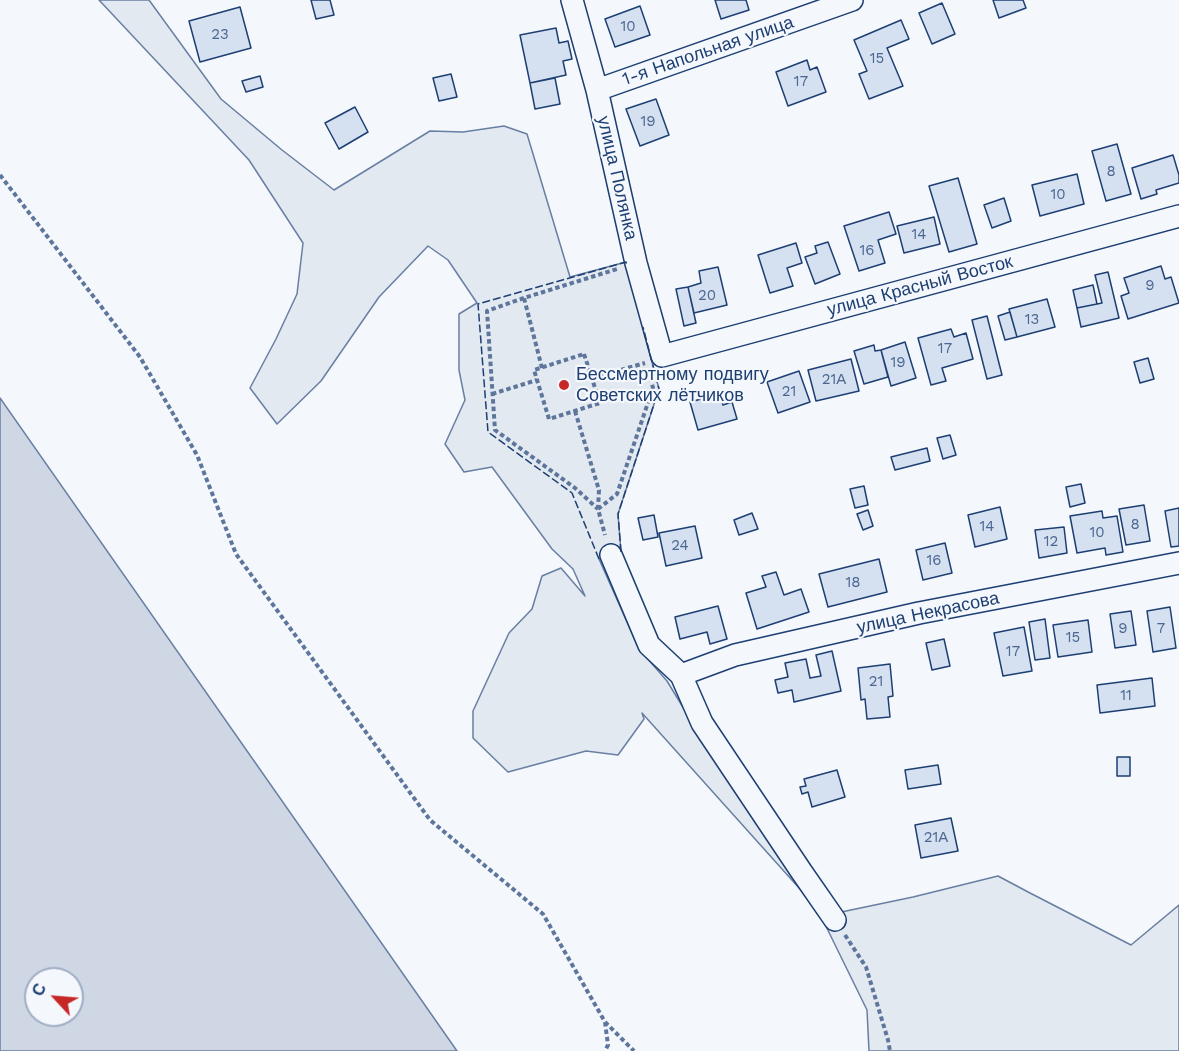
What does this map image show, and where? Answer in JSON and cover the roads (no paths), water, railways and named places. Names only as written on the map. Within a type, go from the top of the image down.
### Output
[{"type":"street","name":"улица Полянка","points":[[572,0],[597,90],[636,263],[662,356]]},
{"type":"street","name":"1-я Напольная улица","points":[[597,90],[852,0]]},
{"type":"street","name":"улица Красный Восток","points":[[662,356],[1179,216]]},
{"type":"street","points":[[610,555],[650,645],[681,675],[702,723],[835,920]]},
{"type":"street","name":"улица Некрасова","points":[[681,675],[735,655],[919,613],[1179,563]]},
{"type":"place","name":"Бессмертному подвигу Советских лётчиков","points":[[564,385]]}]
